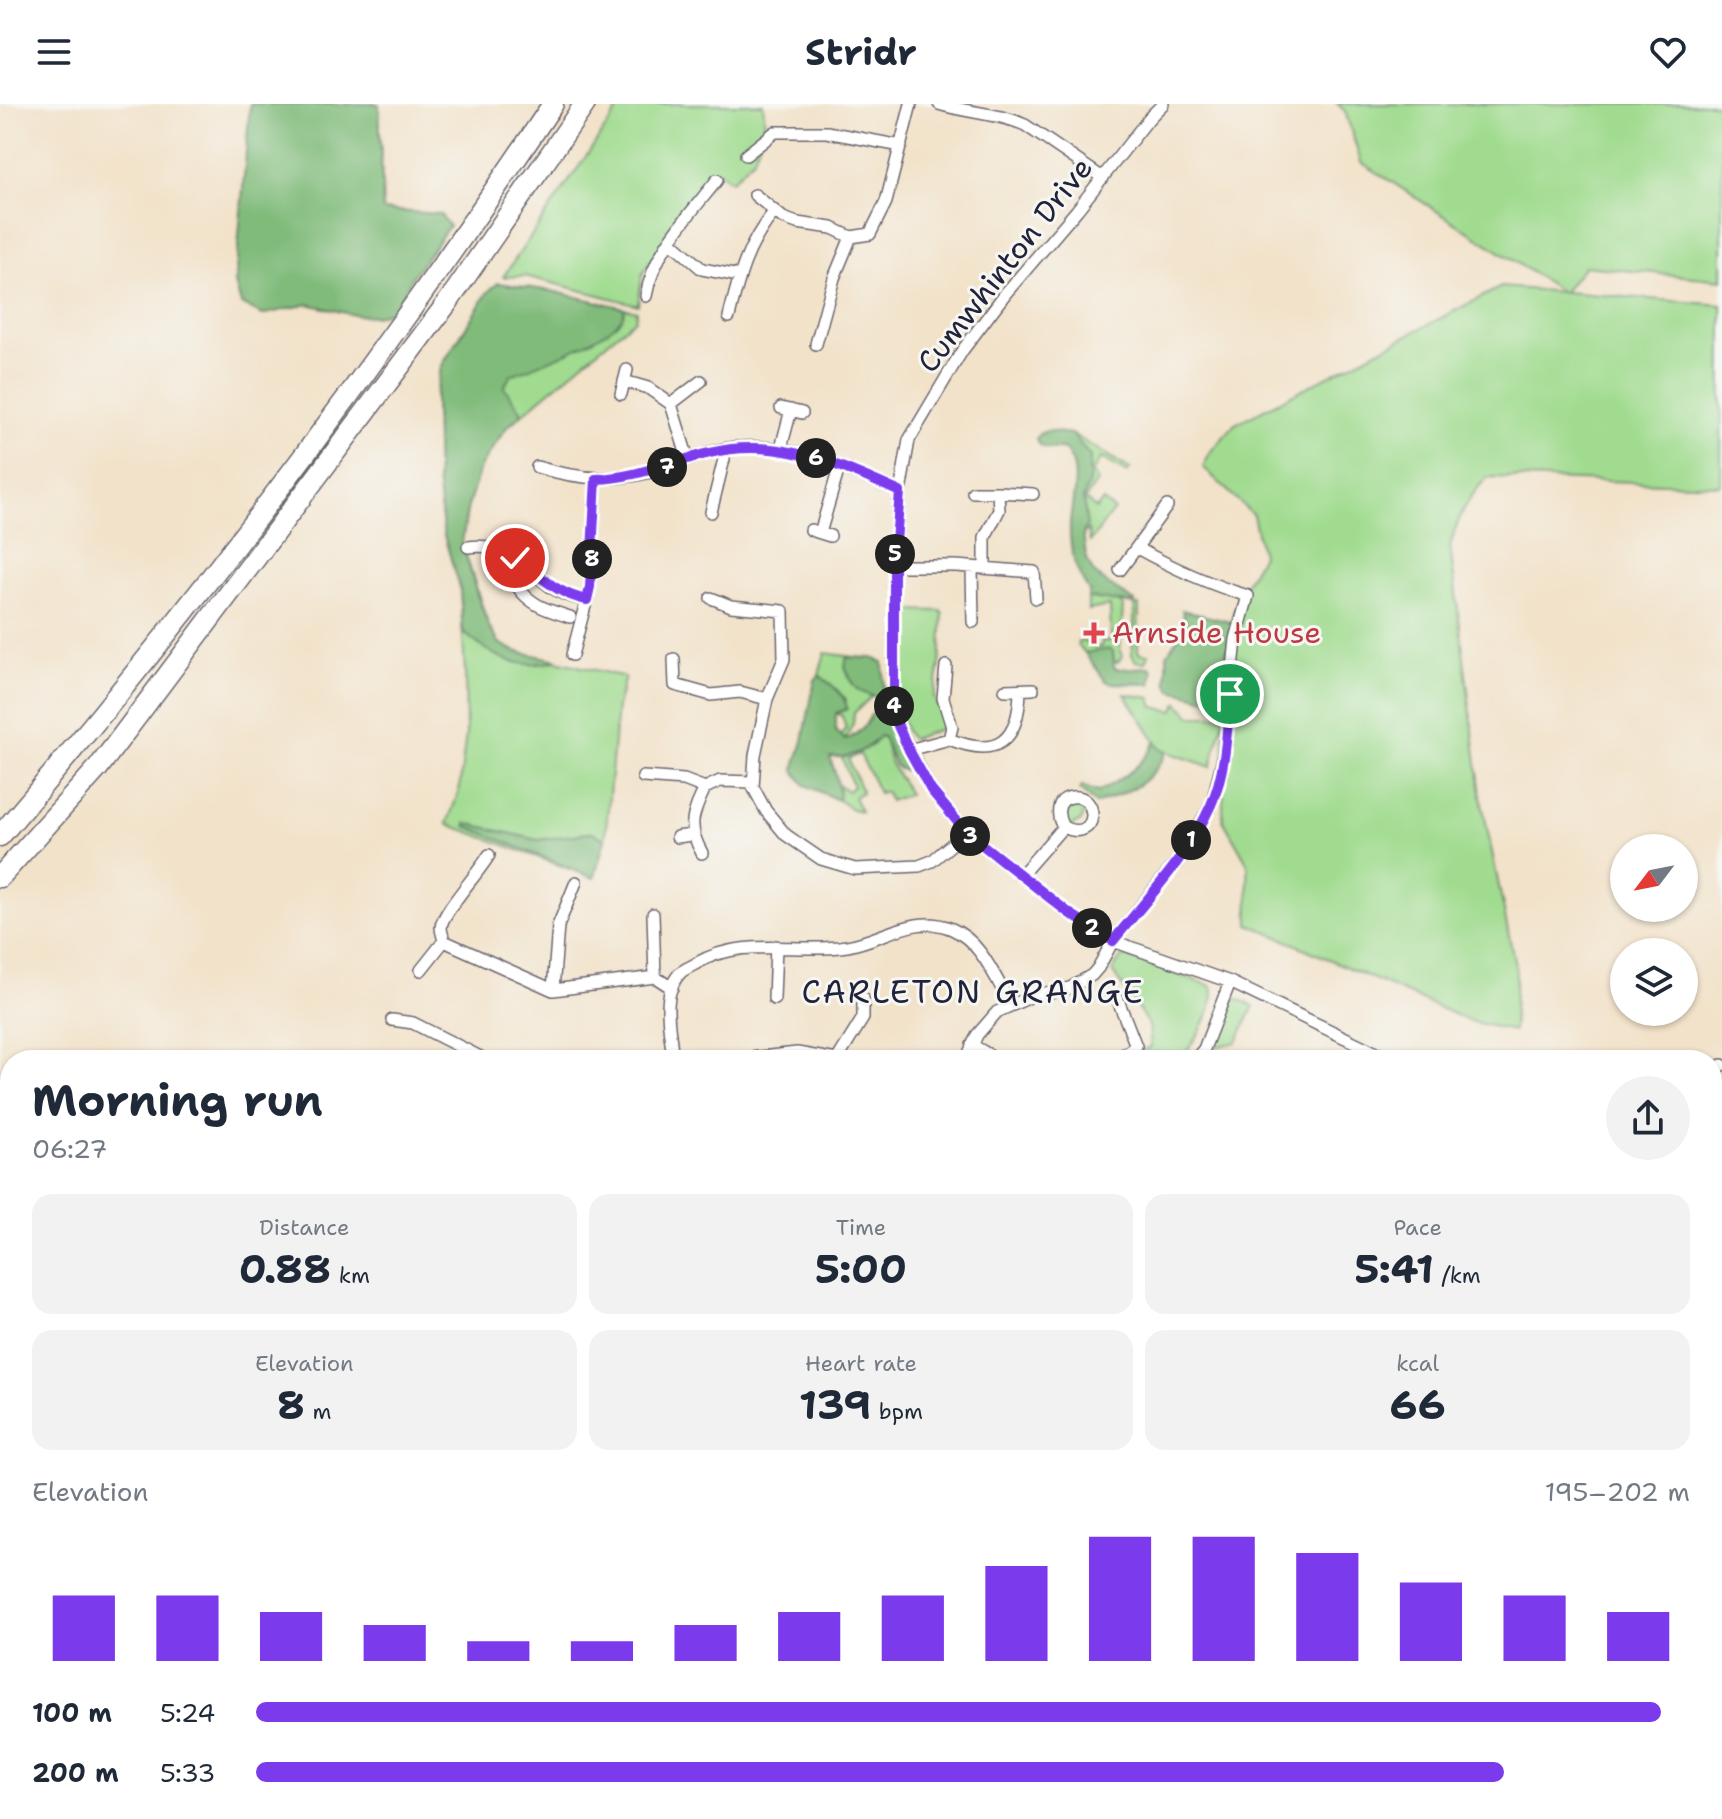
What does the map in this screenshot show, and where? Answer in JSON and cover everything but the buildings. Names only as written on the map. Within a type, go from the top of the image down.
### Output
[{"type":"highway","points":[[0,836],[169,632],[301,463],[471,227],[553,104]]},
{"type":"highway","points":[[0,877],[108,756],[448,302],[585,104]]},
{"type":"street","points":[[755,195],[783,218],[797,223],[832,228],[851,237],[870,234],[886,202],[911,104]]},
{"type":"street","points":[[939,104],[1025,125],[1103,178]]},
{"type":"street","name":"Cumwhinton Drive","points":[[1163,104],[1005,294],[958,357],[909,440],[900,492],[894,566],[894,703],[898,726],[931,790],[966,832],[1069,913],[1113,941],[1230,982],[1370,1050]]},
{"type":"street","points":[[746,155],[775,132],[827,132],[901,146]]},
{"type":"street","points":[[646,296],[658,256],[717,180]]},
{"type":"street","points":[[729,317],[739,276],[755,234],[774,212]]},
{"type":"street","points":[[816,344],[834,278],[851,237]]},
{"type":"street","points":[[670,241],[702,269],[739,276]]},
{"type":"street","points":[[621,394],[626,376],[671,404],[688,459]]},
{"type":"street","points":[[671,404],[701,381]]},
{"type":"street","points":[[781,448],[791,410]]},
{"type":"street","points":[[537,467],[596,479],[637,475],[723,450],[781,448],[900,492]]},
{"type":"street","points":[[711,512],[724,459],[723,450]]},
{"type":"street","points":[[820,533],[839,468]]},
{"type":"street","points":[[572,655],[590,587],[596,479]]},
{"type":"street","points":[[973,492],[1033,494]]},
{"type":"street","points":[[985,568],[985,537],[999,510],[998,492]]},
{"type":"street","points":[[1120,570],[1167,506]]},
{"type":"street","points":[[468,547],[492,546],[531,569],[552,588],[587,600]]},
{"type":"street","points":[[970,1050],[986,1023],[1011,1005],[1032,996],[1070,988],[1098,968],[1113,941],[1183,854],[1212,803],[1225,750],[1236,639],[1248,596],[1176,570],[1137,548]]},
{"type":"street","points":[[894,566],[1034,572],[1036,598]]},
{"type":"street","points":[[972,568],[973,622]]},
{"type":"street","points":[[531,569],[517,586],[526,599],[570,617]]},
{"type":"street","points":[[538,606],[552,588]]},
{"type":"street","points":[[711,598],[731,606],[783,611],[784,659],[767,699],[755,755],[753,787],[766,811],[786,835],[821,859],[855,869],[919,866],[932,861],[966,832]]},
{"type":"street","points":[[674,659],[675,685],[711,695],[740,692],[767,699]]},
{"type":"street","points":[[946,666],[943,698],[952,727],[949,739]]},
{"type":"street","points":[[1005,690],[1033,689]]},
{"type":"street","points":[[909,750],[949,739],[977,748],[1003,740],[1018,719],[1020,690]]},
{"type":"street","points":[[643,777],[684,780],[705,788]]},
{"type":"street","points":[[702,853],[692,835],[695,810],[705,788],[720,781],[753,782]]},
{"type":"street","points":[[1021,875],[1063,827]]},
{"type":"street","points":[[677,837],[692,835]]},
{"type":"street","points":[[421,970],[444,941],[441,926],[448,909],[479,874],[489,855]]},
{"type":"street","points":[[553,990],[558,926],[576,882]]},
{"type":"street","points":[[653,914],[655,977]]},
{"type":"street","points":[[672,1050],[667,995],[681,972],[714,953],[776,946],[843,947],[867,942],[907,926],[931,922],[954,929],[976,945],[1011,1005]]},
{"type":"street","points":[[444,941],[553,990],[655,977],[672,988]]},
{"type":"street","points":[[774,999],[776,946]]},
{"type":"street","points":[[1203,1050],[1230,982]]},
{"type":"street","points":[[1116,995],[1136,1046],[1130,1050]]},
{"type":"street","points":[[843,1050],[861,1022],[863,1003],[879,1008]]},
{"type":"street","points":[[392,1020],[413,1023],[466,1050]]},
{"type":"street","points":[[972,1045],[981,1050]]},
{"type":"green space","points":[[250,104],[379,104],[383,210],[440,214],[449,226],[412,277],[394,310],[376,316],[354,315],[308,304],[262,315],[241,304],[235,283]]},
{"type":"green space","points":[[622,104],[763,104],[765,126],[754,158],[731,181],[719,172],[650,261],[642,275],[638,305],[525,276],[503,277]]},
{"type":"green space","points":[[1337,104],[1722,104],[1722,280],[1584,266],[1564,292],[1722,305],[1721,485],[1488,477],[1464,508],[1450,546],[1482,803],[1516,970],[1513,1031],[1469,1021],[1249,924],[1248,864],[1223,820],[1224,718],[1211,767],[1162,750],[1125,694],[1151,698],[1154,707],[1173,711],[1178,703],[1192,716],[1224,716],[1226,639],[1238,597],[1262,555],[1253,515],[1203,467],[1210,452],[1235,424],[1501,287],[1562,292],[1361,162],[1345,111]]},
{"type":"green space","points":[[498,283],[551,291],[637,311],[635,319],[506,428],[480,467],[467,510],[462,542],[489,627],[499,643],[514,651],[625,677],[617,707],[605,840],[594,878],[447,824],[459,791],[466,734],[465,672],[460,590],[444,535],[437,480],[435,400],[441,367],[488,292]]},
{"type":"green space","points":[[498,283],[625,308],[620,320],[600,336],[511,375],[504,387],[523,413],[506,428],[480,467],[467,510],[462,542],[489,627],[499,643],[514,651],[558,660],[544,663],[507,660],[485,649],[463,632],[460,590],[444,535],[437,480],[435,400],[441,367],[488,292]]},
{"type":"green space","points":[[1047,431],[1072,434],[1090,456],[1089,482],[1083,498],[1087,525],[1083,534],[1086,557],[1093,572],[1134,604],[1088,598],[1089,591],[1077,568],[1071,542],[1074,466],[1065,450],[1038,443],[1036,439],[1039,434]]},
{"type":"green space","points":[[1072,434],[1130,469],[1127,473],[1101,458],[1092,473],[1098,481],[1085,499],[1096,509],[1103,501],[1114,510],[1090,542],[1088,530],[1083,534],[1083,498],[1089,482],[1090,457]]},
{"type":"green space","points":[[1088,598],[1123,604],[1122,656],[1118,662],[1114,661],[1113,651],[1085,653],[1078,645],[1079,641],[1101,647],[1102,641],[1111,641],[1110,606],[1088,610]]},
{"type":"green space","points":[[1135,605],[1139,605],[1138,650],[1139,653],[1149,654],[1146,662],[1136,661],[1132,655]]},
{"type":"green space","points":[[900,610],[941,611],[943,614],[940,665],[934,697],[943,728],[912,739],[900,715],[897,697]]},
{"type":"green space","points":[[1182,610],[1233,625],[1216,694],[1210,700],[1172,690],[1167,683],[1167,654],[1186,625]]},
{"type":"green space","points":[[1113,651],[1114,667],[1117,669],[1150,667],[1153,671],[1151,684],[1110,683],[1105,680],[1085,653]]},
{"type":"green space","points":[[825,653],[854,657],[847,658],[848,677],[855,687],[872,696],[854,713],[853,724],[845,741],[839,735],[846,729],[842,716],[836,713],[845,710],[846,699],[819,675]]},
{"type":"green space","points":[[847,657],[872,658],[883,662],[884,700],[855,687],[845,666]]},
{"type":"green space","points":[[819,675],[837,690],[846,704],[847,709],[836,713],[836,732],[848,739],[861,730],[872,714],[880,710],[887,712],[897,729],[907,770],[895,765],[880,736],[858,752],[845,757],[830,757],[838,784],[838,800],[805,785],[794,770],[815,680]]},
{"type":"green space","points":[[883,736],[891,764],[909,794],[890,801],[885,791],[879,793],[860,754],[848,759],[862,792],[854,797],[861,811],[852,809],[838,800],[838,785],[848,791],[853,786],[842,758],[873,745]]},
{"type":"green space","points":[[1155,742],[1167,752],[1138,786],[1096,804],[1080,790],[1082,786],[1098,792],[1115,783],[1138,765]]},
{"type":"green space","points":[[1060,802],[1079,802],[1084,811],[1081,821],[1070,827],[1055,808]]},
{"type":"green space","points":[[466,823],[538,840],[593,832],[605,840],[594,878],[466,826]]},
{"type":"green space","points":[[1122,956],[1212,986],[1208,1015],[1187,1050],[1145,1050],[1151,1047],[1149,1025],[1112,971]]},
{"type":"green space","points":[[1230,996],[1254,1006],[1237,1042],[1211,1048]]},
{"type":"place","name":"Arnside House","points":[[1094,633]]},
{"type":"district","name":"CARLETON GRANGE","points":[[973,992]]},
{"type":"route","points":[[515,558],[552,588],[587,600],[596,479],[637,475],[711,452],[741,447],[781,448],[811,456],[900,492],[893,596],[894,703],[898,726],[909,750],[931,790],[966,832],[1069,913],[1113,941],[1183,854],[1212,803],[1225,750],[1230,694]]}]
